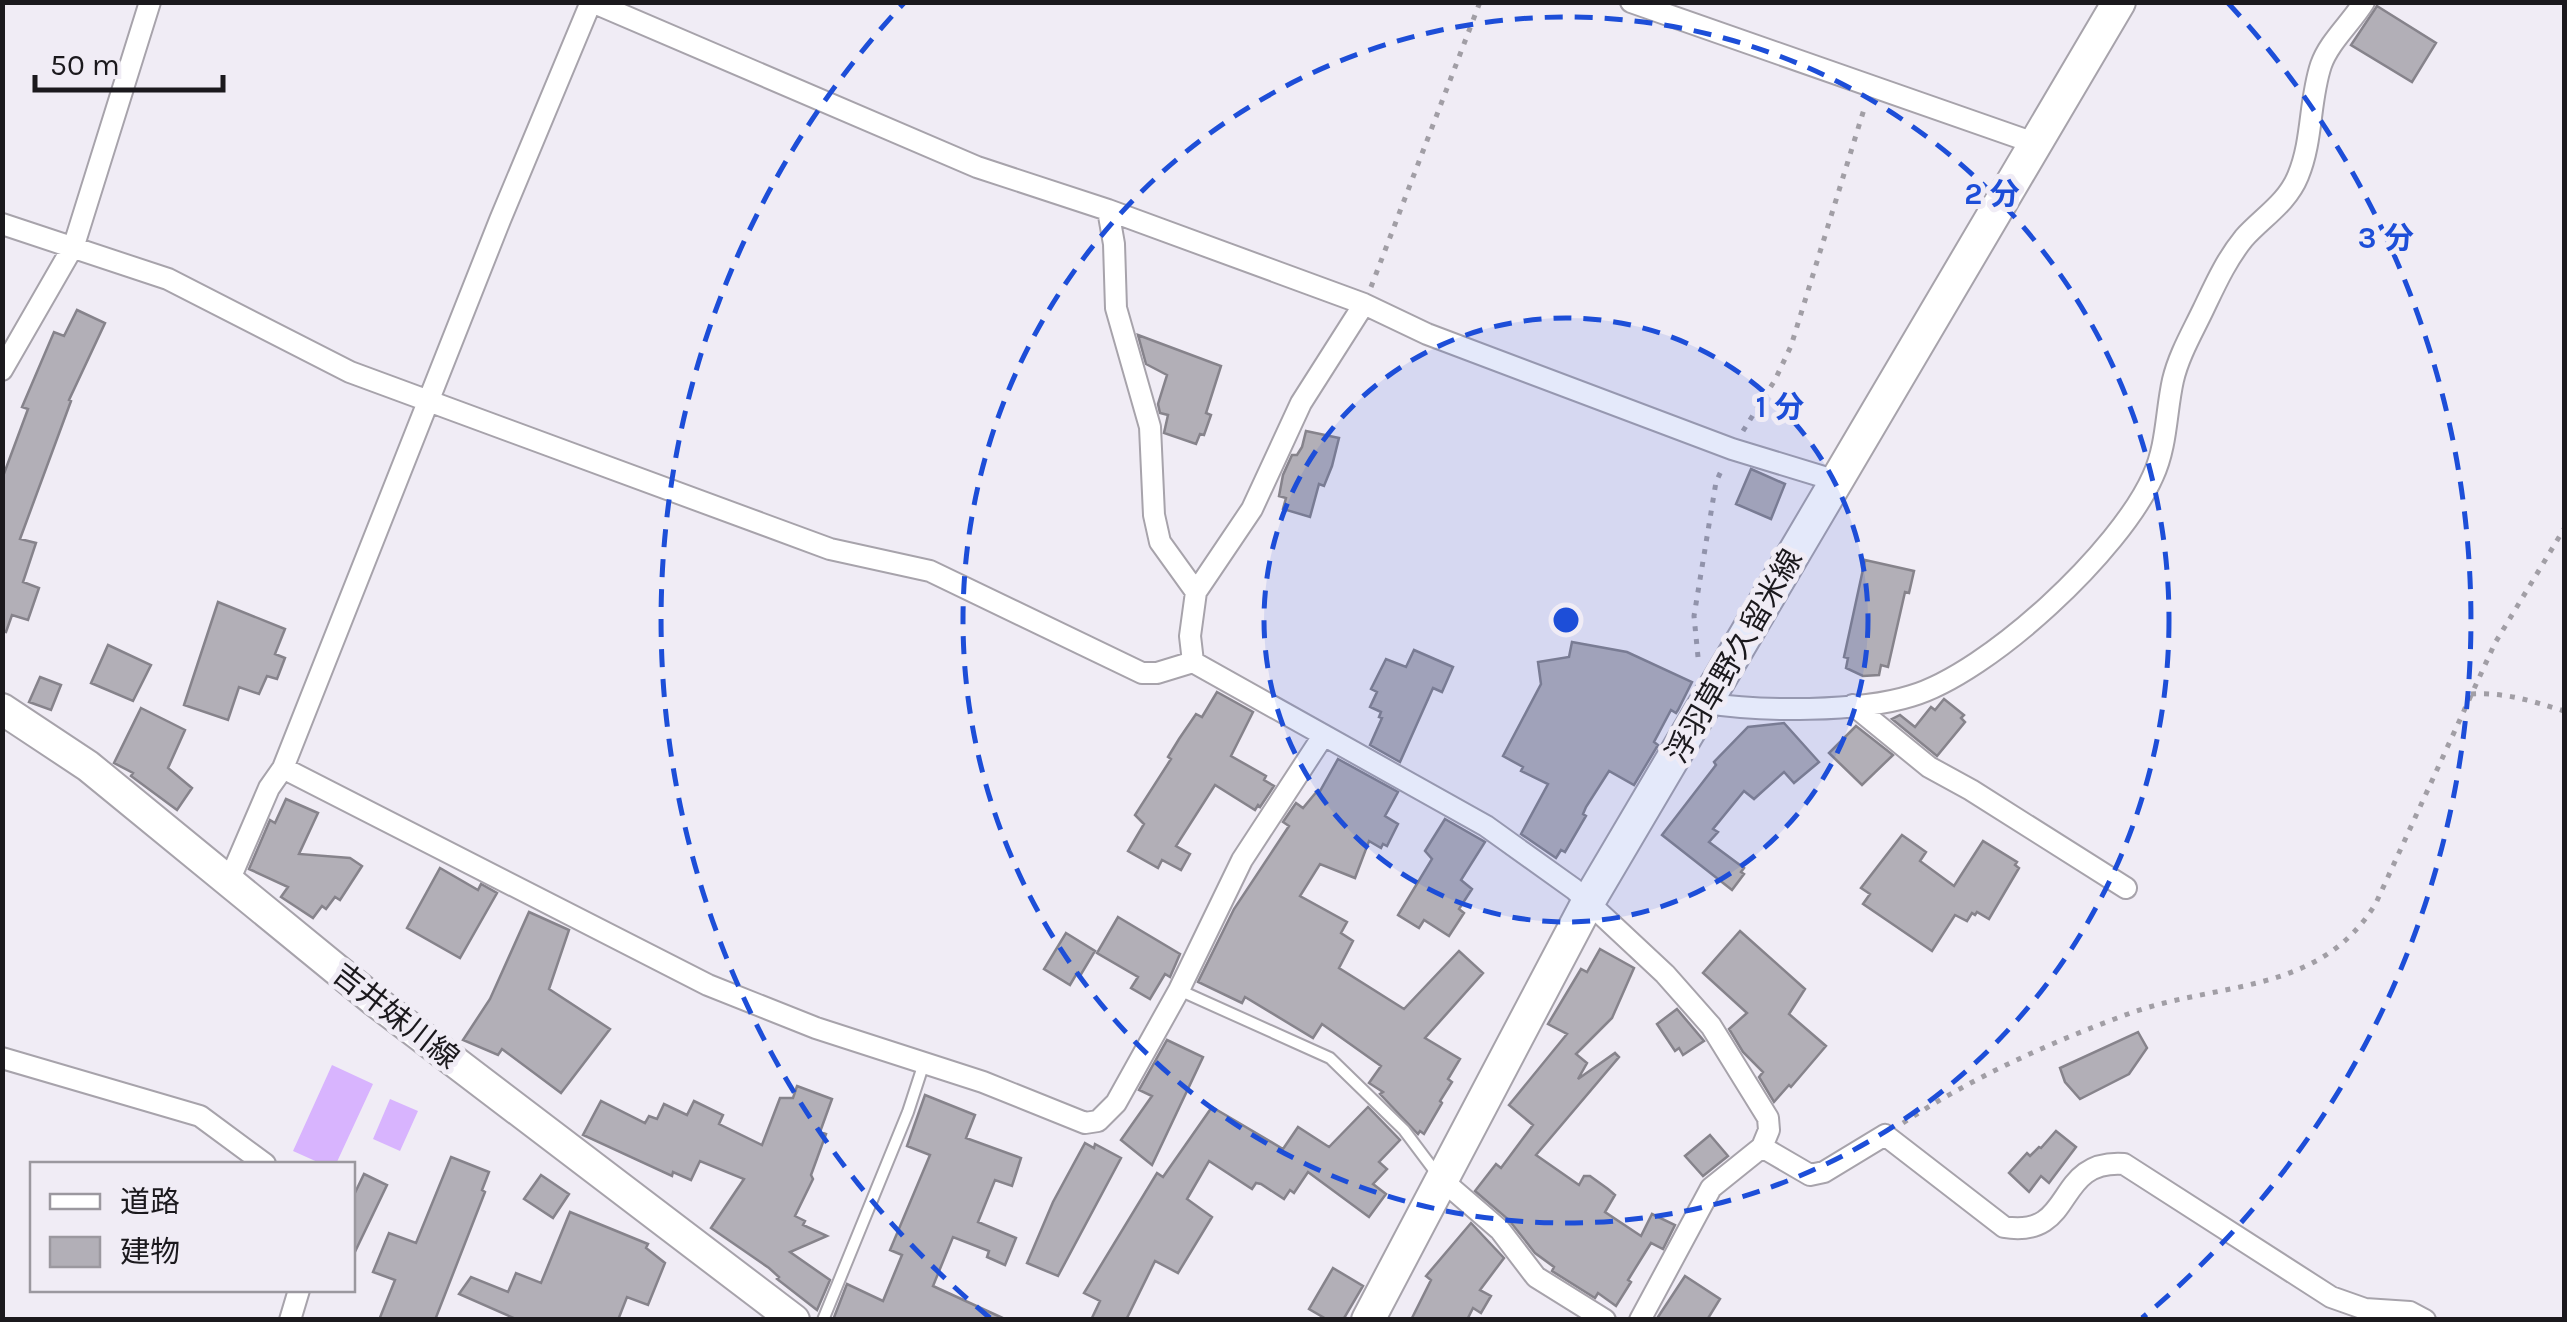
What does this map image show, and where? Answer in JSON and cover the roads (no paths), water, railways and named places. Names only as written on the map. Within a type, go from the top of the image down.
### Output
[{"type":"main road","name":"浮羽草野久留米線","points":[[1368,1320],[1587,904],[2119,2]]},
{"type":"main road","name":"吉井妹川線","points":[[2,708],[88,766],[422,1037],[794,1320]]},
{"type":"street","points":[[2,370],[74,245],[150,2]]},
{"type":"street","points":[[229,880],[269,788],[283,768],[500,220],[592,2],[977,167],[1108,210],[1364,304],[1427,334],[1732,449],[1837,481]]},
{"type":"street","points":[[1631,2],[2036,144]]},
{"type":"street","points":[[1711,697],[1747,710],[1908,698],[1940,686],[1982,659],[2072,586],[2111,541],[2152,479],[2160,459],[2177,364],[2223,268],[2296,181],[2307,152],[2326,53],[2364,2]]},
{"type":"street","points":[[1108,210],[1114,244],[1116,308],[1150,427],[1154,516],[1160,542],[1196,592]]},
{"type":"street","points":[[2,224],[168,279],[350,372],[830,549],[930,572],[1142,673],[1157,674],[1194,662],[1486,826],[1574,889],[1665,974],[1711,1026],[1768,1118],[1769,1130],[1762,1147],[1711,1188],[1640,1320]]},
{"type":"street","points":[[1194,662],[1190,636],[1196,592],[1252,509],[1302,404],[1364,304]]},
{"type":"street","points":[[1853,705],[1928,767],[2126,888]]},
{"type":"street","points":[[283,768],[708,985],[816,1028],[983,1082],[1084,1123],[1098,1120],[1116,1103],[1179,990],[1242,860],[1324,736]]},
{"type":"street","points":[[2,1058],[200,1116],[262,1162]]},
{"type":"street","points":[[1762,1147],[1810,1175],[1824,1172],[1884,1135],[2004,1227],[2025,1231],[2044,1224],[2086,1170],[2104,1163],[2124,1164],[2331,1298],[2365,1309],[2410,1312],[2425,1320]]},
{"type":"street","points":[[1442,1180],[1500,1230],[1536,1278],[1605,1320]]},
{"type":"street","points":[[290,1320],[297,1292]]},
{"type":"lane","points":[[1179,990],[1330,1058],[1404,1130],[1442,1180]]},
{"type":"lane","points":[[823,1320],[908,1112],[924,1063]]}]
